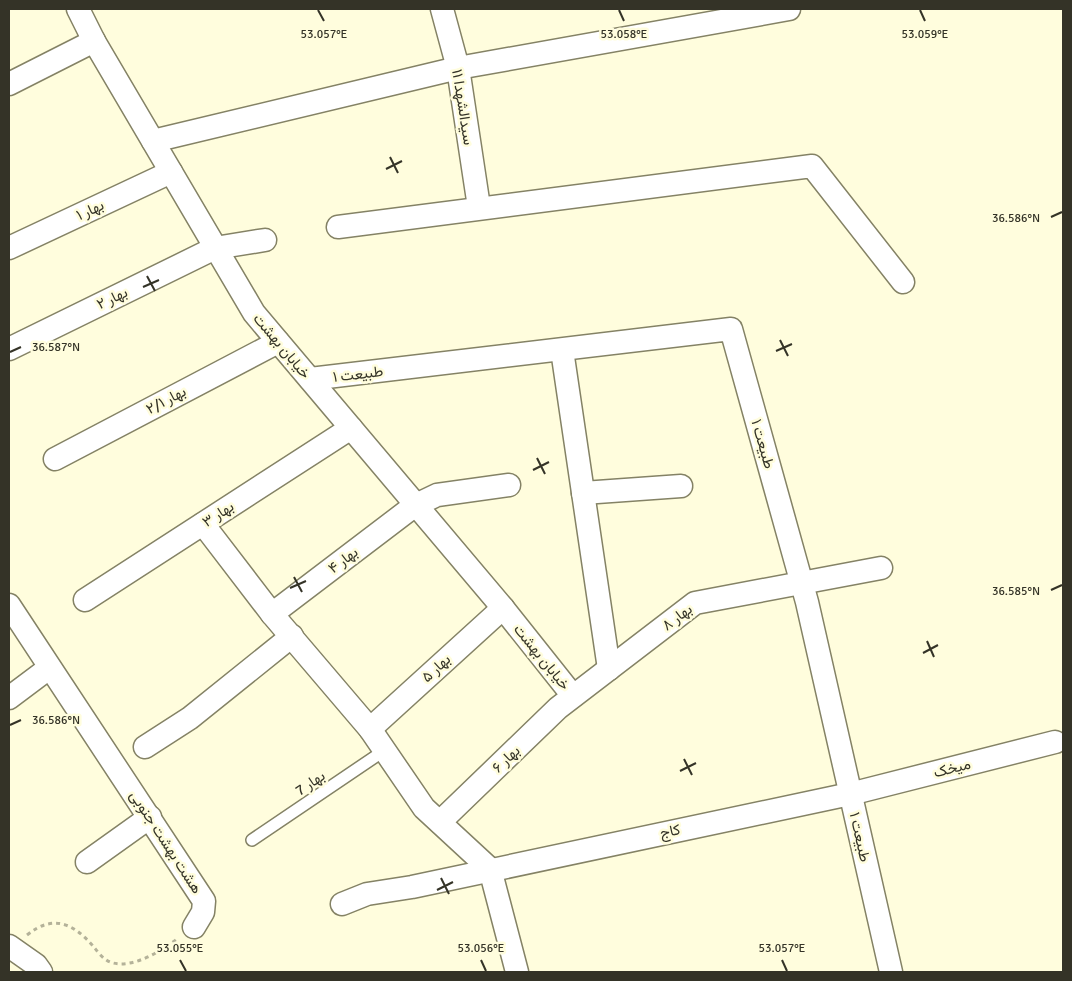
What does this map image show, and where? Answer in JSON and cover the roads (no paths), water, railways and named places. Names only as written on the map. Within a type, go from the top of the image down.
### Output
[{"type":"street","name":"خیابان بهشت","points":[[78,9],[94,41],[254,313],[414,506],[502,608],[573,696]]},
{"type":"street","name":"سیدالشهدا ۱۱","points":[[442,9],[458,68],[479,208]]},
{"type":"street","points":[[153,141],[458,68],[789,9]]},
{"type":"street","points":[[9,84],[94,41]]},
{"type":"street","points":[[338,227],[812,166],[903,282]]},
{"type":"street","name":"بهار ۱","points":[[9,248],[171,172]]},
{"type":"street","name":"بهار ۲","points":[[9,349],[215,248],[265,240]]},
{"type":"street","name":"طبیعت ۱","points":[[310,379],[731,329],[801,582],[891,972]]},
{"type":"street","name":"بهار ۲/۱","points":[[55,459],[278,342]]},
{"type":"street","points":[[562,350],[609,669]]},
{"type":"street","name":"بهار ۳","points":[[85,600],[351,428]]},
{"type":"street","name":"بهار ۴","points":[[272,614],[414,506],[437,495],[509,485]]},
{"type":"street","points":[[583,493],[681,486]]},
{"type":"street","points":[[203,524],[272,614],[370,729],[424,808],[490,869],[517,972]]},
{"type":"street","name":"بهار ۸","points":[[573,696],[695,603],[881,568]]},
{"type":"street","name":"هشت بهشت جنوبی","points":[[9,604],[49,668],[150,817],[204,901],[203,912],[194,927]]},
{"type":"street","name":"بهار ۵","points":[[370,729],[502,608]]},
{"type":"street","points":[[145,746],[190,718],[292,636]]},
{"type":"street","points":[[9,698],[49,668]]},
{"type":"street","name":"بهار ۶","points":[[440,822],[573,696]]},
{"type":"street","name":"میخک","points":[[850,794],[1055,742]]},
{"type":"street","name":"کاج","points":[[342,904],[367,894],[412,887],[850,794]]},
{"type":"street","points":[[87,862],[150,817]]},
{"type":"street","points":[[14,949],[36,965],[42,972]]},
{"type":"lane","name":"بهار 7","points":[[252,840],[385,750]]}]
